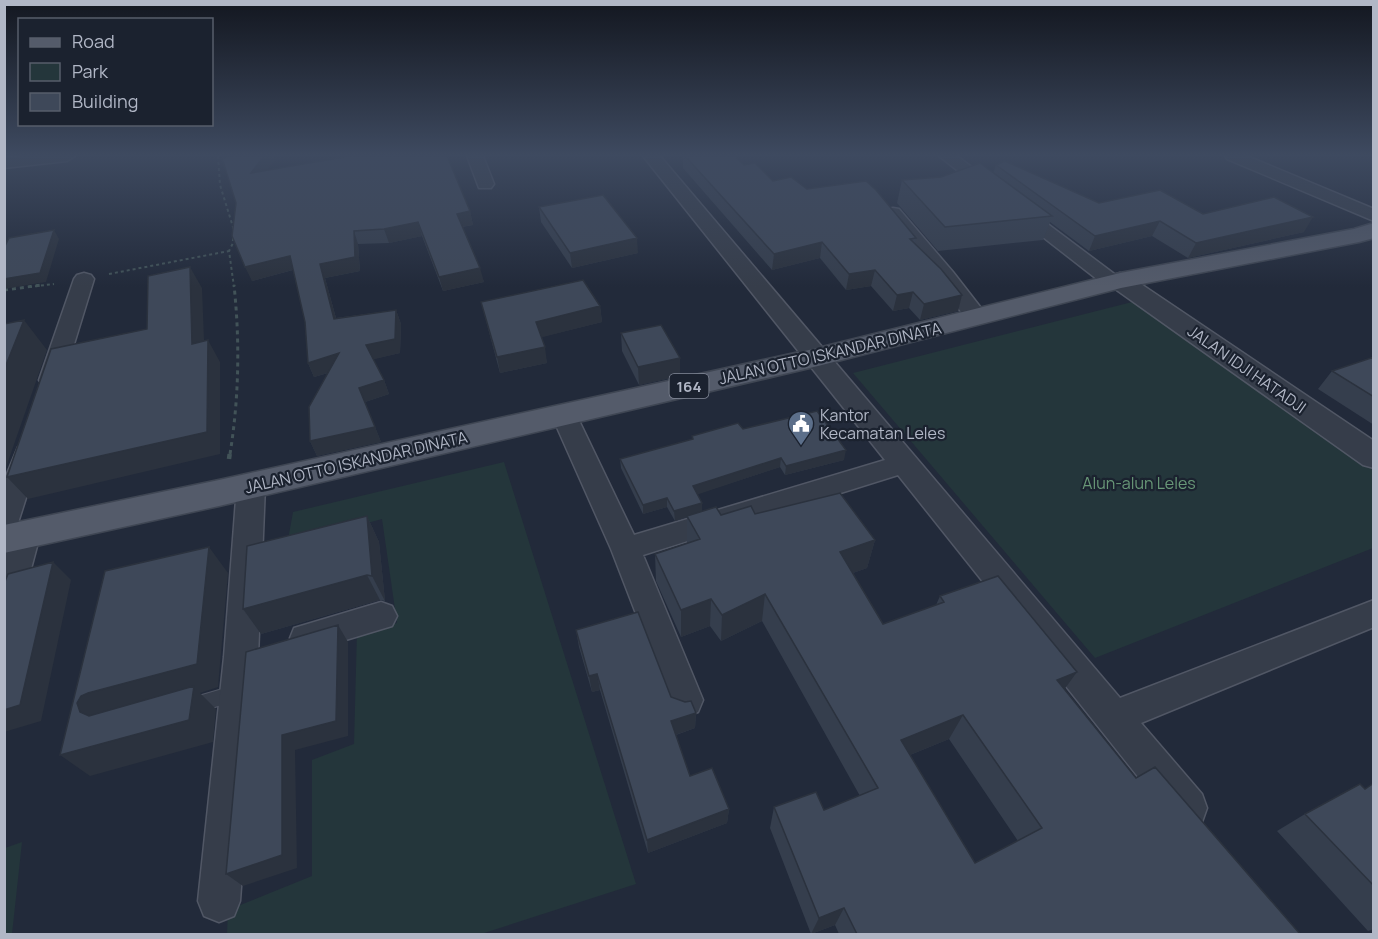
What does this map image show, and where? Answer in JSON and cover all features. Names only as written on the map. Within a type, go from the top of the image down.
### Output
[{"type":"main road","name":"JALAN OTTO ISKANDAR DINATA","points":[[11,532],[235,489],[818,357],[1117,282],[1359,235],[1374,230]]},
{"type":"street","points":[[687,200],[1210,835]]},
{"type":"street","points":[[882,200],[977,317]]},
{"type":"street","points":[[1006,200],[1117,282]]},
{"type":"street","points":[[1336,200],[1374,216]]},
{"type":"street","points":[[44,401],[84,279]]},
{"type":"street","name":"JALAN IDJI HATADJI","points":[[1117,282],[1374,457]]},
{"type":"street","points":[[564,414],[626,549],[686,700]]},
{"type":"street","points":[[4,610],[11,532],[33,435]]},
{"type":"street","points":[[626,549],[906,464]]},
{"type":"street","points":[[219,901],[241,657],[235,489]]},
{"type":"street","points":[[1114,717],[1374,613]]},
{"type":"street","points":[[241,657],[381,616]]},
{"type":"lane","points":[[171,711],[238,692]]},
{"type":"path","points":[[225,200],[232,218],[234,236],[230,251],[239,357],[234,435],[235,489]]},
{"type":"path","points":[[4,290],[38,287],[230,251]]},
{"type":"green space","name":"Alun-alun Leles","points":[[1136,301],[1373,470],[1373,548],[1095,658],[853,373]]},
{"type":"green space","points":[[504,462],[636,884],[481,934],[227,934],[228,910],[312,876],[312,760],[354,744],[357,631],[397,623],[382,519],[287,545],[293,512]]},
{"type":"green space","points":[[22,842],[12,934],[5,934],[5,848]]},
{"type":"building","points":[[235,200],[465,200],[470,211],[457,214],[480,268],[439,277],[418,222],[384,229],[354,231],[355,257],[320,264],[334,319],[396,310],[395,339],[366,345],[384,380],[359,388],[375,427],[310,441],[309,407],[339,353],[308,363],[305,322],[290,256],[245,267],[232,236]]},
{"type":"building","points":[[577,200],[607,200],[637,238],[570,253],[539,207]]},
{"type":"building","points":[[725,200],[884,200],[916,238],[910,239],[941,269],[962,295],[924,304],[913,292],[897,295],[875,270],[849,274],[822,242],[774,254]]},
{"type":"building","points":[[920,200],[1030,200],[1052,216],[945,227]]},
{"type":"building","points":[[1045,200],[1092,200],[1099,203],[1114,200],[1178,200],[1203,214],[1262,200],[1279,200],[1313,217],[1196,243],[1160,221],[1095,236]]},
{"type":"building","points":[[54,230],[40,273],[4,279],[4,248],[9,238]]},
{"type":"building","points":[[190,267],[192,344],[208,340],[207,432],[7,477],[51,349],[147,329],[148,276]]},
{"type":"building","points":[[583,280],[600,306],[536,322],[545,347],[497,357],[481,302]]},
{"type":"building","points":[[24,320],[4,370],[4,324]]},
{"type":"building","points":[[661,325],[680,358],[638,367],[621,333]]},
{"type":"building","points":[[1374,357],[1374,397],[1332,371]]},
{"type":"building","points":[[817,411],[846,450],[786,466],[781,458],[693,486],[702,503],[674,511],[667,498],[643,505],[620,459],[693,439],[692,436],[738,423],[743,429]]},
{"type":"building","points":[[840,493],[875,540],[840,552],[883,624],[944,602],[940,596],[998,576],[1077,672],[1057,680],[1136,778],[1155,767],[1300,934],[857,934],[844,908],[819,918],[774,807],[816,792],[824,810],[878,788],[765,594],[722,615],[711,599],[681,610],[655,554],[700,539],[687,516],[716,507],[721,515],[751,506],[755,514]],"holes":[[[963,715],[1042,828],[975,863],[901,740]]]},
{"type":"building","points":[[367,516],[372,576],[367,575],[243,609],[247,546]]},
{"type":"building","points":[[209,547],[197,664],[88,693],[81,696],[77,703],[80,712],[89,716],[194,686],[189,720],[60,755],[105,571]]},
{"type":"building","points":[[53,562],[20,705],[4,710],[4,584],[8,574]]},
{"type":"building","points":[[638,612],[671,697],[685,702],[691,701],[696,713],[671,721],[690,776],[712,768],[729,809],[647,840],[597,674],[589,676],[576,630]]},
{"type":"building","points":[[338,625],[336,721],[282,735],[282,855],[226,874],[246,652]]},
{"type":"building","points":[[1374,783],[1374,886],[1305,814],[1360,784],[1365,789]]},
{"type":"place","name":"Kantor Kecamatan Leles","points":[[801,447]]}]
